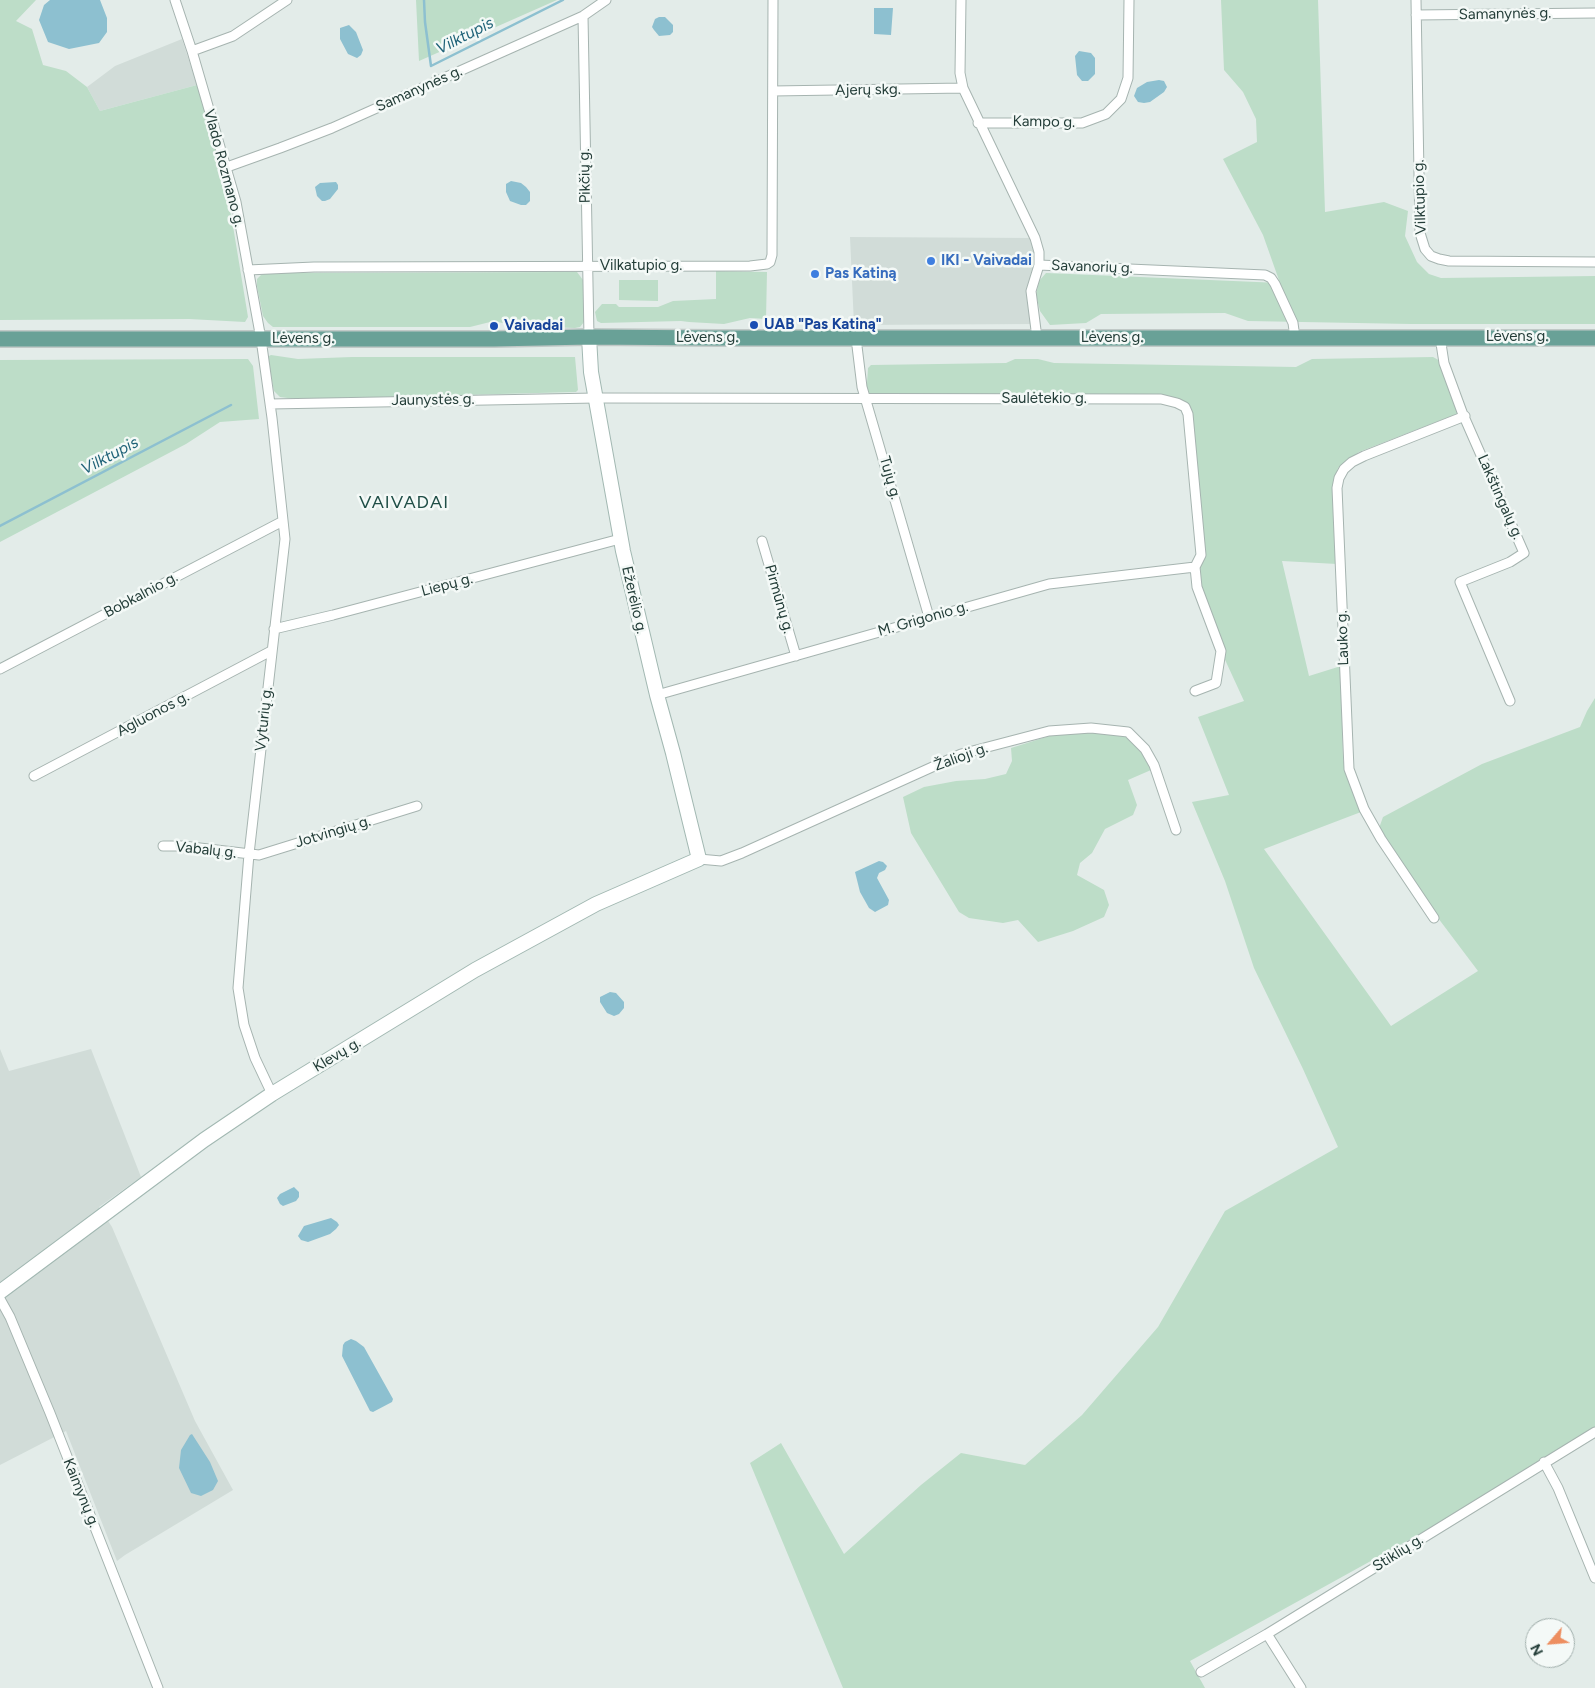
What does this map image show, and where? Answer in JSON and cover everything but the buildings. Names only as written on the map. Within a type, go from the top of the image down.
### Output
[{"type":"main road","name":"Lėvens g.","points":[[0,340],[494,339],[589,337],[1595,338]]},
{"type":"main road","name":"Ežerėlio g.","points":[[589,337],[589,355],[620,539],[699,859]]},
{"type":"main road","name":"Klevų g.","points":[[0,1292],[196,1146],[272,1094],[492,961],[596,904],[699,859]]},
{"type":"street","name":"Vlado Rozmano g.","points":[[175,0],[192,51],[236,202],[261,339]]},
{"type":"street","points":[[192,51],[233,36],[287,0]]},
{"type":"street","name":"Samanynės g.","points":[[227,167],[332,128],[583,16],[606,0]]},
{"type":"street","name":"Vilkatupio g.","points":[[248,270],[314,267],[750,266],[767,264],[770,262],[772,255],[773,0]]},
{"type":"street","name":"Savanorių g.","points":[[961,0],[960,73],[963,88],[978,123],[1035,238],[1039,252],[1039,265],[1265,275],[1271,278],[1275,284],[1293,323],[1295,338]]},
{"type":"street","name":"Kampo g.","points":[[978,123],[1082,123],[1106,114],[1121,99],[1128,78],[1129,0]]},
{"type":"street","name":"Vilktupio g.","points":[[1416,0],[1420,233],[1425,249],[1431,256],[1449,260],[1595,262]]},
{"type":"street","name":"Samanynės g.","points":[[1416,15],[1595,13]]},
{"type":"street","name":"Pikčių g.","points":[[583,16],[589,337]]},
{"type":"street","name":"Ajerų skg.","points":[[773,91],[963,88]]},
{"type":"street","points":[[1037,338],[1031,291],[1039,265]]},
{"type":"street","name":"Lakštingalų g.","points":[[1440,337],[1444,363],[1464,416],[1524,553],[1510,562],[1460,582],[1510,701]]},
{"type":"street","name":"Tujų g.","points":[[856,338],[860,378],[929,618]]},
{"type":"street","name":"Vyturių g.","points":[[261,339],[285,539],[249,854],[238,988],[244,1025],[254,1058],[272,1094]]},
{"type":"street","name":"Saulėtekio g.","points":[[596,398],[1161,399],[1177,403],[1185,407],[1188,414],[1201,555],[1195,567],[1197,587],[1221,651],[1216,683],[1195,691]]},
{"type":"street","name":"Jaunystės g.","points":[[270,404],[596,398]]},
{"type":"street","name":"Lauko g.","points":[[1434,918],[1364,809],[1349,769],[1337,488],[1339,478],[1344,469],[1352,462],[1464,416]]},
{"type":"street","name":"Bobkalnio g.","points":[[0,669],[282,521]]},
{"type":"street","name":"Liepų g.","points":[[274,629],[620,539]]},
{"type":"street","name":"Pirmūnų g.","points":[[762,542],[796,656]]},
{"type":"street","name":"M. Grigonio g.","points":[[657,695],[1049,584],[1195,567]]},
{"type":"street","name":"Agluonos g.","points":[[34,776],[271,651]]},
{"type":"street","name":"Žalioji g.","points":[[699,859],[721,861],[742,853],[969,751],[1049,731],[1091,728],[1128,732],[1145,749],[1154,765],[1176,830]]},
{"type":"street","name":"Jotvingių g.","points":[[249,854],[259,855],[417,806]]},
{"type":"street","name":"Vabalų g.","points":[[163,846],[183,846],[249,854]]},
{"type":"street","name":"Kaimynų g.","points":[[0,1299],[10,1317],[50,1413],[158,1688]]},
{"type":"street","name":"Stiklių g.","points":[[1201,1672],[1267,1634],[1595,1432]]},
{"type":"street","points":[[1544,1462],[1558,1488],[1595,1578]]},
{"type":"street","points":[[1267,1634],[1300,1688]]},
{"type":"shaded area","points":[[182,39],[197,85],[100,111],[87,87],[115,66]]},
{"type":"shaded area","points":[[850,237],[1035,238],[1039,252],[1034,280],[1035,324],[854,325]]},
{"type":"shaded area","points":[[0,1049],[9,1071],[91,1049],[141,1177],[99,1207],[112,1227],[195,1421],[233,1490],[117,1561],[66,1431],[0,1465]]},
{"type":"green space","points":[[0,0],[36,0],[16,21],[32,29],[43,65],[66,71],[87,87],[100,111],[197,85],[214,140],[232,220],[248,317],[245,322],[189,319],[0,320]]},
{"type":"green space","points":[[416,0],[557,0],[419,61]]},
{"type":"green space","points":[[1221,0],[1318,0],[1325,212],[1384,202],[1408,211],[1405,236],[1417,262],[1429,274],[1441,278],[1595,276],[1595,324],[1411,324],[1248,321],[1225,313],[1101,314],[1086,323],[1050,325],[1040,311],[1036,295],[1039,281],[1046,273],[1280,283],[1263,235],[1223,159],[1257,142],[1256,119],[1243,92],[1224,70]]},
{"type":"green space","points":[[716,271],[767,272],[766,319],[750,318],[724,324],[681,321],[601,323],[597,321],[595,312],[602,304],[616,304],[619,307],[658,307],[673,301],[716,299]]},
{"type":"green space","points":[[577,272],[583,280],[584,322],[580,327],[575,328],[515,326],[494,321],[470,327],[273,327],[263,316],[257,286],[257,279],[266,273]]},
{"type":"green space","points":[[619,280],[658,280],[658,301],[619,300]]},
{"type":"green space","points":[[271,355],[298,359],[352,357],[575,357],[578,390],[576,392],[295,399],[280,397],[274,391],[268,361]]},
{"type":"green space","points":[[1433,357],[1444,363],[1462,412],[1359,452],[1338,468],[1334,481],[1337,564],[1282,561],[1309,676],[1341,666],[1343,759],[1361,812],[1264,849],[1391,1026],[1478,971],[1435,914],[1378,831],[1383,817],[1482,764],[1580,727],[1595,698],[1595,1437],[1190,1661],[1205,1688],[843,1688],[750,1463],[781,1443],[844,1554],[921,1485],[961,1453],[1025,1465],[1082,1415],[1158,1327],[1225,1211],[1338,1147],[1254,968],[1225,881],[1192,802],[1229,795],[1198,717],[1244,701],[1221,651],[1195,567],[1201,555],[1188,414],[1177,403],[866,398],[868,368],[871,365],[1006,363],[1015,359],[1038,359],[1054,363],[1296,367],[1312,359]]},
{"type":"green space","points":[[248,359],[253,366],[259,419],[220,422],[186,444],[0,542],[0,360]]},
{"type":"green space","points":[[1095,731],[1120,733],[1131,740],[1142,750],[1151,770],[1128,780],[1137,805],[1133,815],[1105,829],[1092,853],[1080,863],[1077,875],[1104,890],[1109,905],[1104,917],[1073,931],[1038,942],[1018,920],[1003,923],[969,918],[959,912],[911,833],[903,797],[924,787],[956,781],[985,779],[1006,774],[1012,761],[1011,748],[1062,732]]},
{"type":"water","points":[[50,0],[100,0],[107,18],[107,32],[99,43],[69,49],[48,42],[39,20],[44,5]]},
{"type":"water","points":[[874,8],[893,8],[891,35],[874,34]]},
{"type":"water","points":[[665,17],[673,25],[673,32],[670,35],[659,36],[652,27],[655,19]]},
{"type":"water","points":[[349,25],[356,32],[363,50],[357,58],[348,54],[340,39],[340,28]]},
{"type":"water","points":[[1079,51],[1091,53],[1095,58],[1095,74],[1088,81],[1082,81],[1077,75],[1075,56]]},
{"type":"water","points":[[1164,81],[1167,87],[1164,92],[1150,102],[1138,102],[1134,96],[1137,88],[1147,82]]},
{"type":"water","points":[[511,181],[521,183],[530,192],[530,201],[526,205],[510,201],[506,192],[506,184]]},
{"type":"water","points":[[336,182],[338,189],[330,199],[322,201],[317,196],[315,187],[320,183]]},
{"type":"water","points":[[879,861],[887,866],[885,870],[879,873],[877,878],[889,900],[888,905],[875,912],[869,908],[860,892],[855,872]]},
{"type":"water","points":[[610,992],[616,993],[624,1002],[624,1008],[619,1014],[614,1016],[607,1013],[600,1002],[600,997]]},
{"type":"water","points":[[294,1187],[299,1192],[299,1197],[296,1201],[283,1206],[280,1204],[277,1198],[280,1194]]},
{"type":"water","points":[[331,1218],[339,1225],[330,1234],[308,1242],[301,1240],[298,1236],[304,1226]]},
{"type":"water","points":[[351,1339],[364,1347],[393,1399],[392,1402],[373,1412],[370,1411],[342,1356],[343,1345]]},
{"type":"water","points":[[192,1434],[210,1462],[218,1481],[213,1490],[201,1496],[191,1493],[179,1468],[181,1450]]},
{"type":"waterway","name":"Vilktupis","points":[[424,0],[431,66],[563,0]]},
{"type":"waterway","name":"Vilktupis","points":[[0,526],[231,405]]},
{"type":"place","name":"IKI - Vaivadai","points":[[931,261]]},
{"type":"place","name":"Pas Katiną","points":[[815,274]]},
{"type":"place","name":"UAB \"Pas Katiną\"","points":[[754,325]]},
{"type":"place","name":"Vaivadai","points":[[494,326]]},
{"type":"district","name":"VAIVADAI","points":[[404,503]]}]
